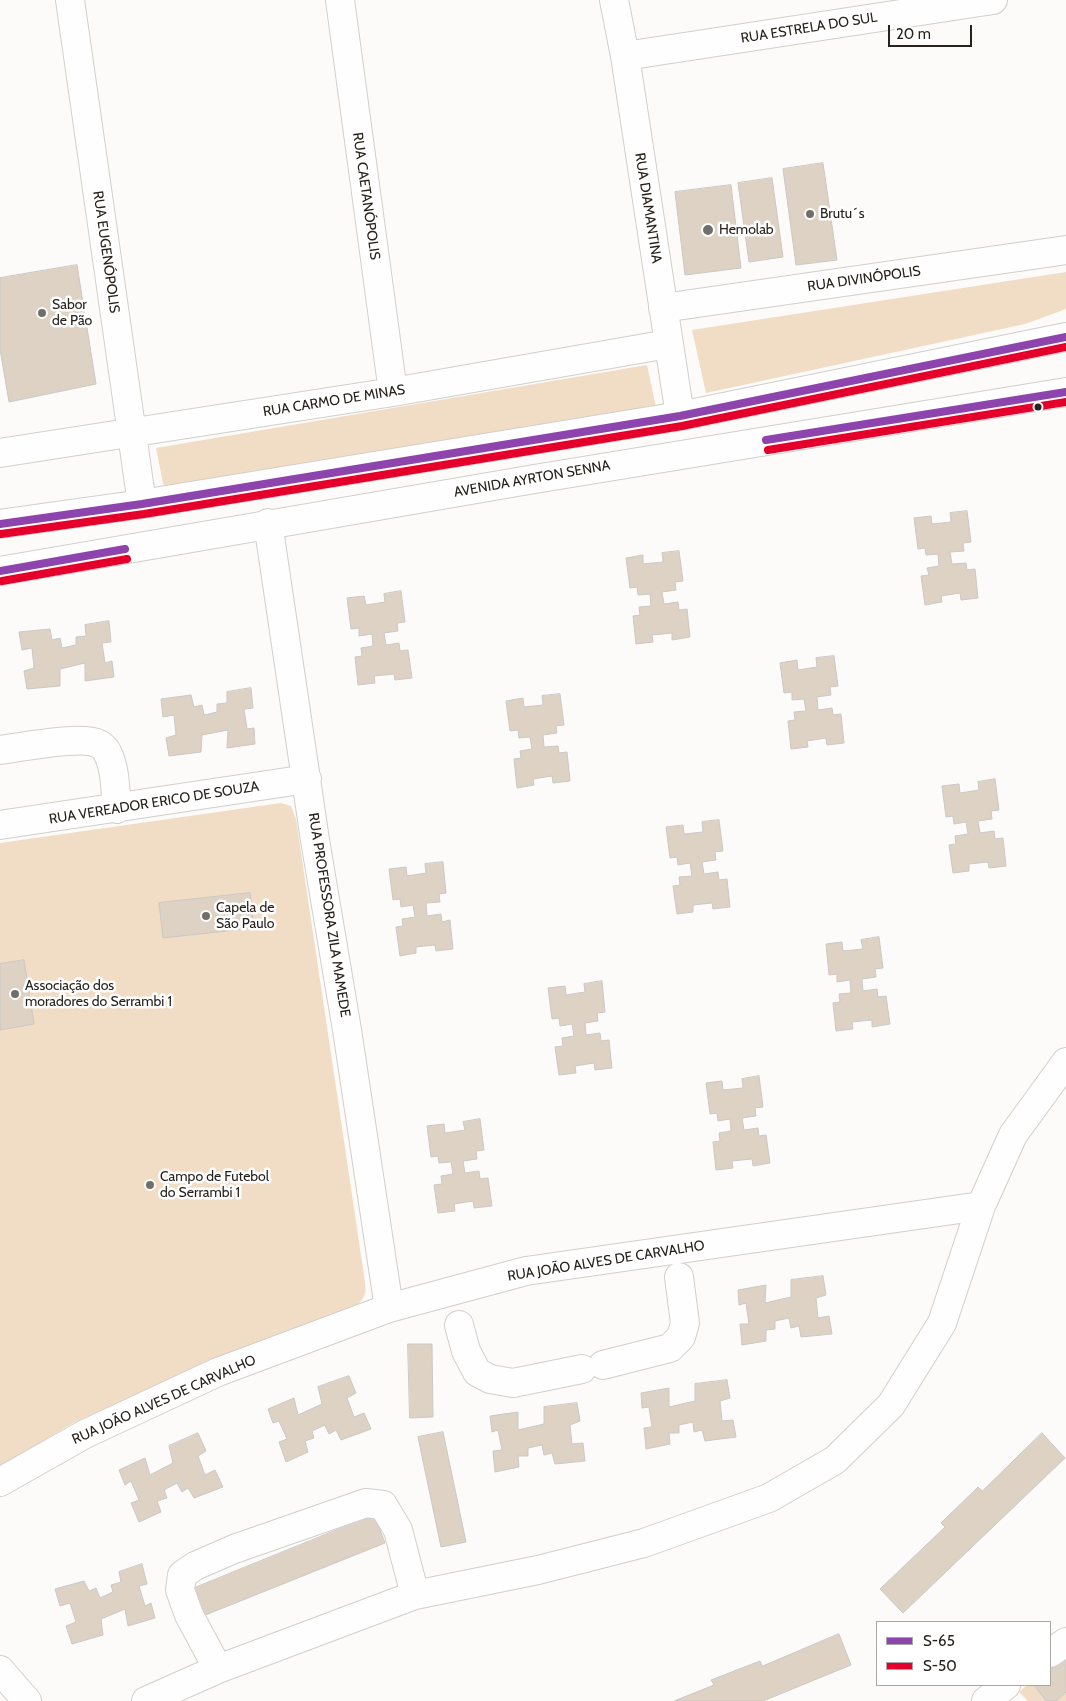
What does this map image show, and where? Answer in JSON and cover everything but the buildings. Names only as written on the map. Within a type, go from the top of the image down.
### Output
[{"type":"street","name":"RUA EUGENÓPOLIS","points":[[70,0],[142,504]]},
{"type":"street","name":"RUA CAETANÓPOLIS","points":[[340,0],[392,392]]},
{"type":"street","name":"RUA DIAMANTINA","points":[[614,0],[625,56],[680,416]]},
{"type":"street","name":"RUA ESTRELA DO SUL","points":[[625,56],[993,0]]},
{"type":"street","name":"RUA DIVINÓPOLIS","points":[[663,308],[1066,250]]},
{"type":"street","points":[[0,524],[142,504],[680,416],[1066,337]]},
{"type":"street","name":"RUA CARMO DE MINAS","points":[[0,453],[392,392],[668,344]]},
{"type":"street","name":"AVENIDA AYRTON SENNA","points":[[0,571],[268,523],[700,450],[1066,392]]},
{"type":"street","name":"RUA PROFESSORA ZILA MAMEDE","points":[[268,523],[315,840],[347,1030],[389,1308]]},
{"type":"street","points":[[0,750],[86,741],[99,744],[106,750],[112,764],[117,809]]},
{"type":"street","name":"RUA VEREADOR ERICO DE SOUZA","points":[[0,825],[117,809],[307,779]]},
{"type":"street","points":[[146,1701],[218,1669],[415,1595],[538,1570],[644,1543],[769,1498],[835,1460],[891,1405],[942,1322],[980,1206],[1013,1135],[1066,1062]]},
{"type":"street","name":"RUA JOÃO ALVES DE CARVALHO","points":[[0,1482],[85,1434],[218,1372],[389,1308],[526,1271],[980,1206]]},
{"type":"street","points":[[458,1325],[466,1351],[477,1372],[490,1379],[513,1383],[592,1367],[670,1348],[681,1337],[685,1322],[679,1277]]},
{"type":"street","points":[[218,1669],[188,1615],[180,1590],[182,1576],[195,1566],[234,1548],[366,1503],[383,1505],[398,1530],[415,1595]]},
{"type":"street","points":[[1051,1652],[1066,1642]]},
{"type":"street","points":[[0,1670],[27,1701]]},
{"type":"shaded area","points":[[1066,272],[1066,309],[1025,324],[706,393],[692,330]]},
{"type":"shaded area","points":[[647,365],[656,407],[165,493],[156,448]]},
{"type":"shaded area","points":[[281,803],[291,806],[296,819],[365,1282],[364,1295],[361,1302],[350,1310],[178,1376],[73,1423],[0,1466],[0,843]]},
{"type":"shaded area","points":[[1066,1651],[1066,1701],[1028,1701],[1019,1692],[1026,1686],[1051,1686],[1051,1664]]},
{"type":"transit line","name":"S-65","points":[[0,524],[142,504],[680,416],[1066,337]]},
{"type":"transit line","name":"S-50","points":[[1,534],[144,514],[682,426],[1066,347]]},
{"type":"transit line","name":"S-65","points":[[766,440],[1066,392]]},
{"type":"transit line","name":"S-50","points":[[768,450],[1066,402]]},
{"type":"transit line","name":"S-65","points":[[0,571],[125,549]]},
{"type":"transit line","name":"S-50","points":[[2,581],[127,559]]},
{"type":"place","name":"Brutu´s","points":[[810,214]]},
{"type":"place","name":"Hemolab","points":[[708,230]]},
{"type":"place","name":"Sabor de Pão","points":[[42,313]]},
{"type":"place","name":"Capela de São Paulo","points":[[206,916]]},
{"type":"place","name":"Associação dos moradores do Serrambi 1","points":[[15,994]]},
{"type":"place","name":"Campo de Futebol do Serrambi 1","points":[[150,1185]]}]
